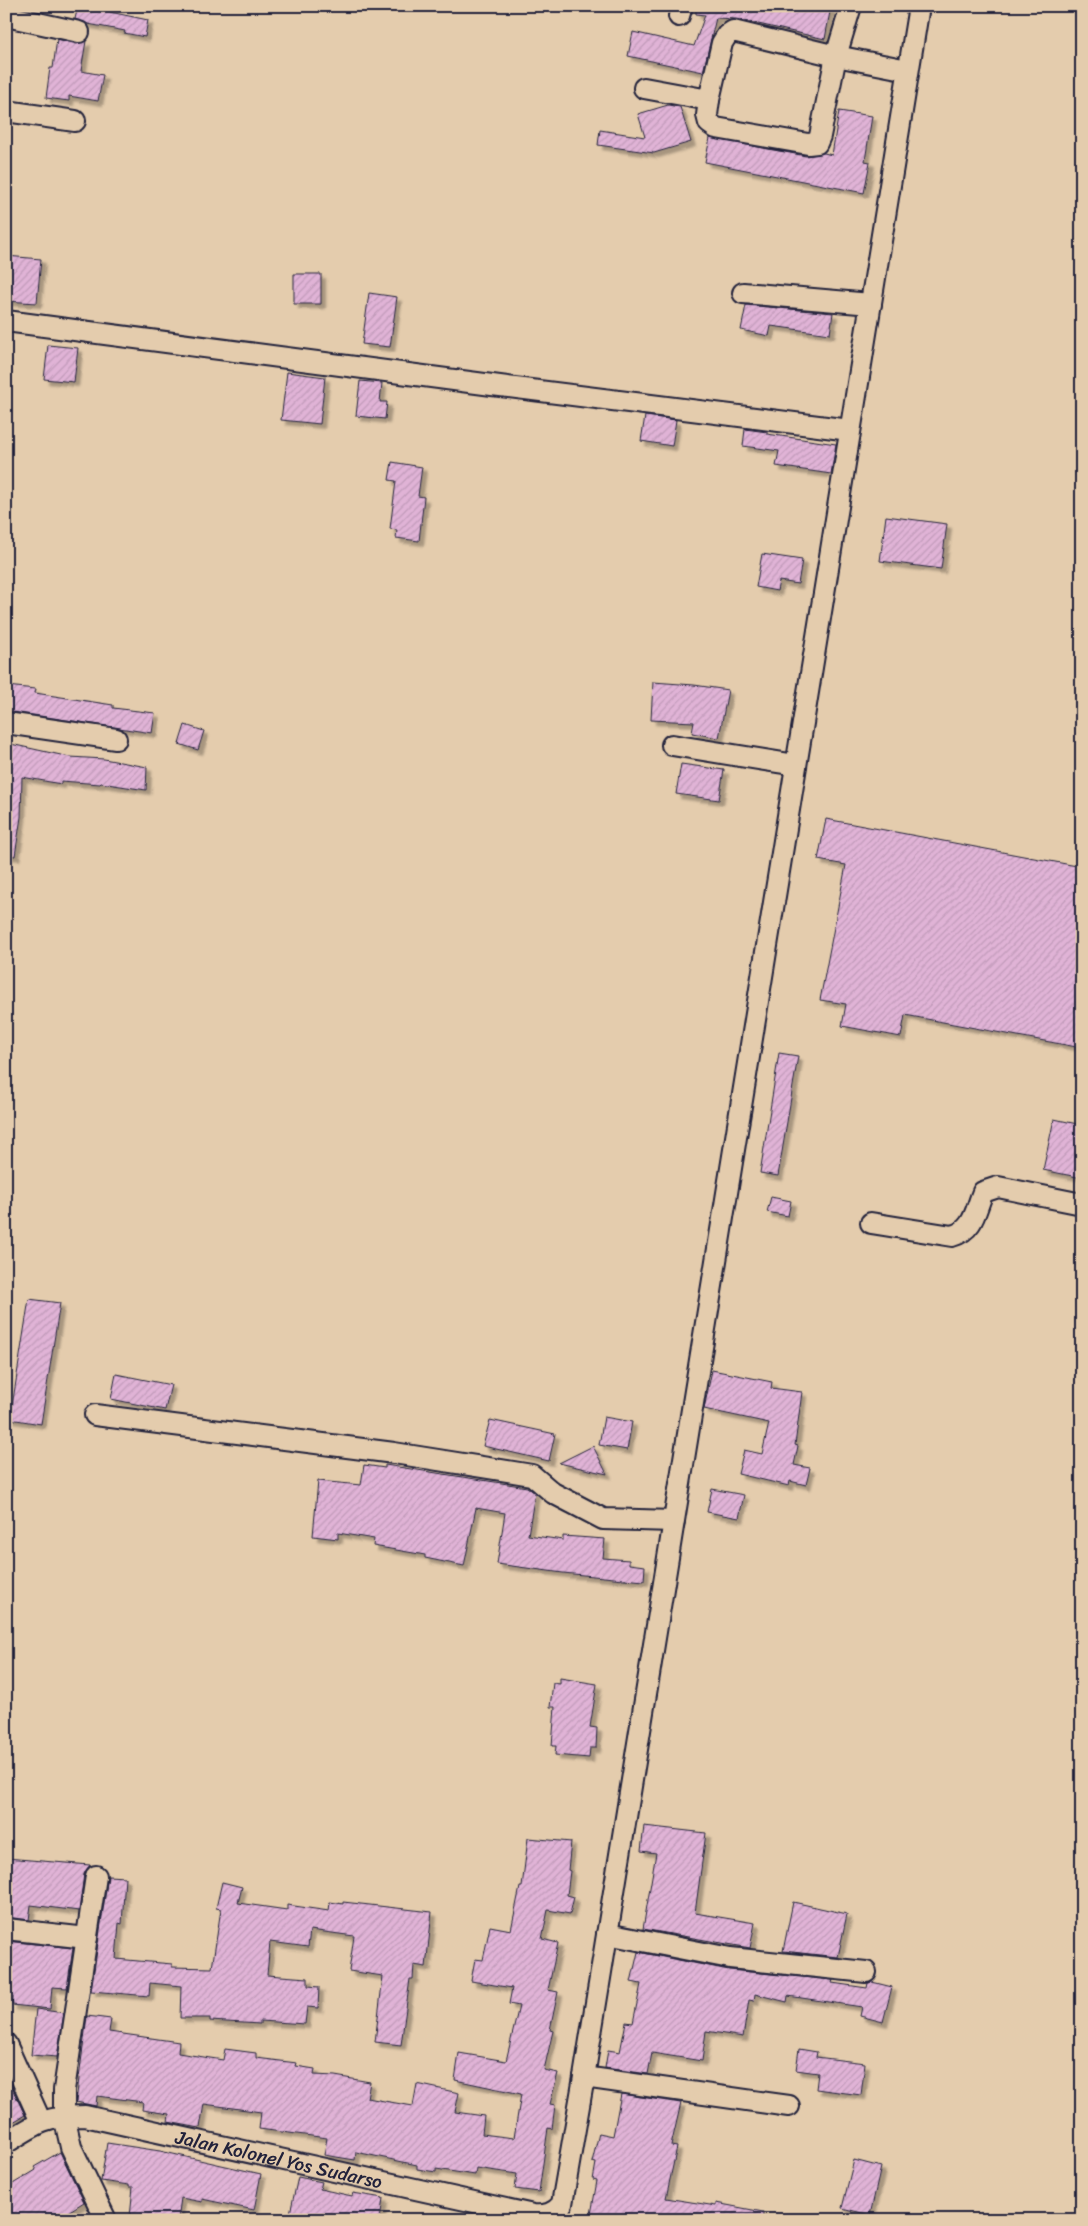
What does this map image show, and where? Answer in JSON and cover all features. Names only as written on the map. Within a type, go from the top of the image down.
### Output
[{"type":"street","points":[[851,6],[836,56],[820,136],[817,142],[808,144],[716,128],[709,123],[707,115],[709,100],[722,42],[727,35],[734,31],[836,56],[908,70]]},
{"type":"street","points":[[562,2216],[919,6]]},
{"type":"street","points":[[6,16],[79,32]]},
{"type":"street","points":[[644,88],[709,100]]},
{"type":"street","points":[[6,110],[75,121]]},
{"type":"street","points":[[743,293],[871,304]]},
{"type":"street","points":[[6,321],[482,384],[850,430]]},
{"type":"street","points":[[6,723],[116,739]]},
{"type":"street","points":[[672,745],[796,765]]},
{"type":"street","points":[[871,1223],[952,1236],[962,1234],[969,1228],[983,1192],[998,1187],[1082,1204]]},
{"type":"street","points":[[94,1414],[394,1453],[532,1475],[553,1493],[603,1520],[674,1522]]},
{"type":"street","points":[[96,1876],[64,2090],[64,2116],[71,2147],[106,2220]]},
{"type":"street","points":[[6,1929],[87,1938]]},
{"type":"street","points":[[607,1934],[730,1958],[866,1972]]},
{"type":"street","points":[[6,2044],[41,2122]]},
{"type":"street","points":[[584,2077],[790,2106]]},
{"type":"street","name":"Jalan Kolonel Yos Sudarso","points":[[6,2143],[41,2122],[64,2116],[98,2118],[533,2215],[562,2216]]},
{"type":"building","points":[[78,6],[111,6],[110,12],[148,20],[145,37],[88,24],[75,19]]},
{"type":"building","points":[[696,6],[831,6],[825,39],[736,19],[716,18],[703,72],[628,56],[633,32],[694,46],[705,15],[696,14]]},
{"type":"building","points":[[57,39],[77,44],[86,41],[81,71],[103,75],[98,101],[69,96],[69,101],[46,98],[50,68],[53,68]]},
{"type":"building","points":[[668,105],[680,107],[691,142],[654,153],[598,145],[600,130],[645,137],[638,114]]},
{"type":"building","points":[[839,111],[872,116],[865,161],[870,162],[864,193],[705,162],[710,138],[806,156],[824,153],[832,155]]},
{"type":"building","points":[[6,256],[41,259],[37,303],[6,301]]},
{"type":"building","points":[[294,274],[321,274],[321,304],[294,304]]},
{"type":"building","points":[[369,293],[397,297],[390,347],[362,344]]},
{"type":"building","points":[[746,305],[833,313],[830,334],[771,326],[769,336],[741,330]]},
{"type":"building","points":[[48,345],[78,348],[74,382],[44,379]]},
{"type":"building","points":[[287,372],[325,377],[320,424],[281,420]]},
{"type":"building","points":[[360,381],[382,383],[380,402],[387,402],[385,419],[356,416]]},
{"type":"building","points":[[645,416],[676,420],[672,446],[641,441]]},
{"type":"building","points":[[745,429],[836,444],[831,474],[776,466],[779,451],[743,446]]},
{"type":"building","points":[[392,462],[422,467],[418,496],[424,497],[419,541],[396,538],[397,530],[390,529],[396,481],[389,480]]},
{"type":"building","points":[[886,516],[947,524],[941,569],[880,561]]},
{"type":"building","points":[[762,554],[802,560],[798,584],[779,581],[777,591],[756,587]]},
{"type":"building","points":[[653,682],[728,690],[719,738],[692,733],[694,722],[651,720]]},
{"type":"building","points":[[6,686],[36,689],[35,693],[113,705],[113,708],[155,713],[152,733],[6,711]]},
{"type":"building","points":[[185,725],[204,731],[198,750],[179,744]]},
{"type":"building","points":[[6,743],[70,757],[104,759],[147,767],[146,790],[101,783],[61,781],[61,784],[22,777],[21,817],[15,856],[6,855]]},
{"type":"building","points":[[681,764],[724,770],[719,800],[676,794]]},
{"type":"building","points":[[826,819],[1082,867],[1082,1048],[905,1015],[901,1037],[842,1026],[846,1004],[820,1000],[846,865],[818,860]]},
{"type":"building","points":[[779,1053],[798,1056],[778,1176],[760,1173]]},
{"type":"building","points":[[1054,1119],[1082,1125],[1082,1178],[1043,1170]]},
{"type":"building","points":[[771,1197],[791,1201],[788,1216],[767,1212]]},
{"type":"building","points":[[29,1299],[60,1303],[41,1424],[10,1419]]},
{"type":"building","points":[[712,1370],[772,1382],[771,1388],[802,1392],[795,1445],[798,1446],[794,1465],[810,1468],[806,1485],[790,1481],[789,1486],[738,1474],[744,1450],[762,1454],[769,1423],[704,1409]]},
{"type":"building","points":[[116,1374],[171,1385],[165,1410],[111,1399]]},
{"type":"building","points":[[604,1417],[632,1422],[627,1450],[599,1445]]},
{"type":"building","points":[[490,1420],[555,1434],[549,1461],[483,1446]]},
{"type":"building","points":[[593,1446],[607,1474],[559,1463]]},
{"type":"building","points":[[364,1465],[385,1468],[385,1465],[527,1487],[535,1493],[528,1535],[563,1540],[563,1536],[605,1539],[603,1558],[629,1560],[629,1564],[645,1566],[644,1581],[497,1564],[505,1513],[476,1508],[464,1566],[425,1558],[425,1555],[373,1546],[374,1539],[338,1533],[338,1539],[313,1536],[318,1481],[361,1485]]},
{"type":"building","points":[[712,1489],[744,1495],[739,1518],[707,1512]]},
{"type":"building","points":[[560,1678],[597,1684],[590,1727],[597,1728],[596,1748],[590,1748],[589,1758],[555,1755],[556,1746],[552,1746],[555,1707],[550,1707],[553,1683],[560,1684]]},
{"type":"building","points":[[644,1826],[706,1833],[695,1913],[755,1923],[750,1948],[643,1929],[656,1853],[641,1851]]},
{"type":"building","points":[[528,1838],[571,1842],[567,1895],[574,1897],[570,1914],[548,1910],[542,1939],[558,1943],[548,1990],[558,1992],[550,2030],[553,2031],[544,2070],[558,2073],[550,2104],[555,2105],[552,2129],[548,2128],[539,2192],[515,2189],[517,2174],[476,2168],[475,2175],[436,2169],[436,2172],[417,2169],[417,2165],[356,2152],[355,2160],[324,2155],[327,2138],[259,2129],[261,2112],[204,2104],[200,2128],[168,2122],[169,2114],[142,2110],[143,2102],[97,2096],[96,2106],[76,2102],[87,2016],[111,2019],[109,2032],[179,2042],[178,2053],[223,2060],[225,2049],[256,2053],[256,2058],[297,2063],[296,2066],[315,2069],[314,2075],[335,2076],[370,2082],[367,2098],[413,2106],[417,2084],[459,2093],[455,2112],[484,2116],[482,2134],[514,2138],[521,2094],[455,2080],[459,2053],[506,2061],[519,2006],[509,2004],[512,1988],[471,1981],[475,1959],[483,1960],[490,1926],[511,1930],[520,1887],[522,1887]]},
{"type":"building","points":[[6,1858],[90,1865],[84,1874],[79,1911],[31,1905],[29,1920],[6,1917]]},
{"type":"building","points":[[108,1876],[125,1877],[122,1924],[119,1923],[116,1959],[172,1964],[172,1967],[212,1968],[221,1909],[216,1908],[222,1882],[242,1887],[238,1903],[287,1910],[287,1905],[329,1911],[330,1902],[343,1904],[343,1902],[432,1912],[426,1967],[414,1965],[413,1979],[410,1979],[401,2045],[375,2042],[383,1976],[349,1971],[354,1936],[310,1930],[308,1947],[270,1942],[267,1975],[308,1978],[308,1986],[319,1987],[318,2008],[307,2007],[305,2024],[260,2021],[260,2024],[210,2021],[210,2018],[180,2018],[181,1986],[150,1983],[149,1996],[91,1991]]},
{"type":"building","points":[[793,1902],[847,1914],[838,1957],[783,1951]]},
{"type":"building","points":[[6,1941],[73,1948],[67,1988],[52,1987],[50,2009],[12,2005],[13,1997],[6,1997]]},
{"type":"building","points":[[638,1952],[729,1970],[833,1980],[832,1983],[867,1988],[868,1983],[872,1982],[892,1987],[883,2022],[860,2016],[862,2007],[788,1996],[787,2002],[755,1994],[754,2001],[749,2000],[743,2037],[706,2031],[702,2061],[652,2053],[648,2074],[605,2068],[608,2050],[620,2052],[626,2022],[633,2023],[641,1984],[631,1982]]},
{"type":"building","points":[[36,2009],[64,2013],[57,2057],[31,2055]]},
{"type":"building","points":[[799,2049],[817,2052],[816,2057],[865,2063],[861,2095],[816,2089],[818,2073],[796,2070]]},
{"type":"building","points":[[6,2076],[25,2115],[6,2126]]},
{"type":"building","points":[[621,2094],[681,2103],[671,2146],[677,2147],[666,2198],[716,2206],[716,2203],[763,2212],[763,2220],[590,2220],[597,2181],[593,2180],[596,2163],[592,2162],[599,2133],[613,2136]]},
{"type":"building","points":[[107,2143],[160,2151],[261,2174],[254,2210],[202,2199],[202,2202],[181,2198],[178,2220],[130,2216],[133,2187],[101,2181]]},
{"type":"building","points":[[60,2152],[84,2202],[55,2220],[6,2220],[6,2188],[36,2170],[34,2167]]},
{"type":"building","points":[[854,2160],[881,2167],[870,2215],[842,2208]]},
{"type":"building","points":[[298,2177],[322,2182],[320,2189],[352,2196],[353,2193],[383,2198],[380,2220],[298,2220],[289,2218]]}]
